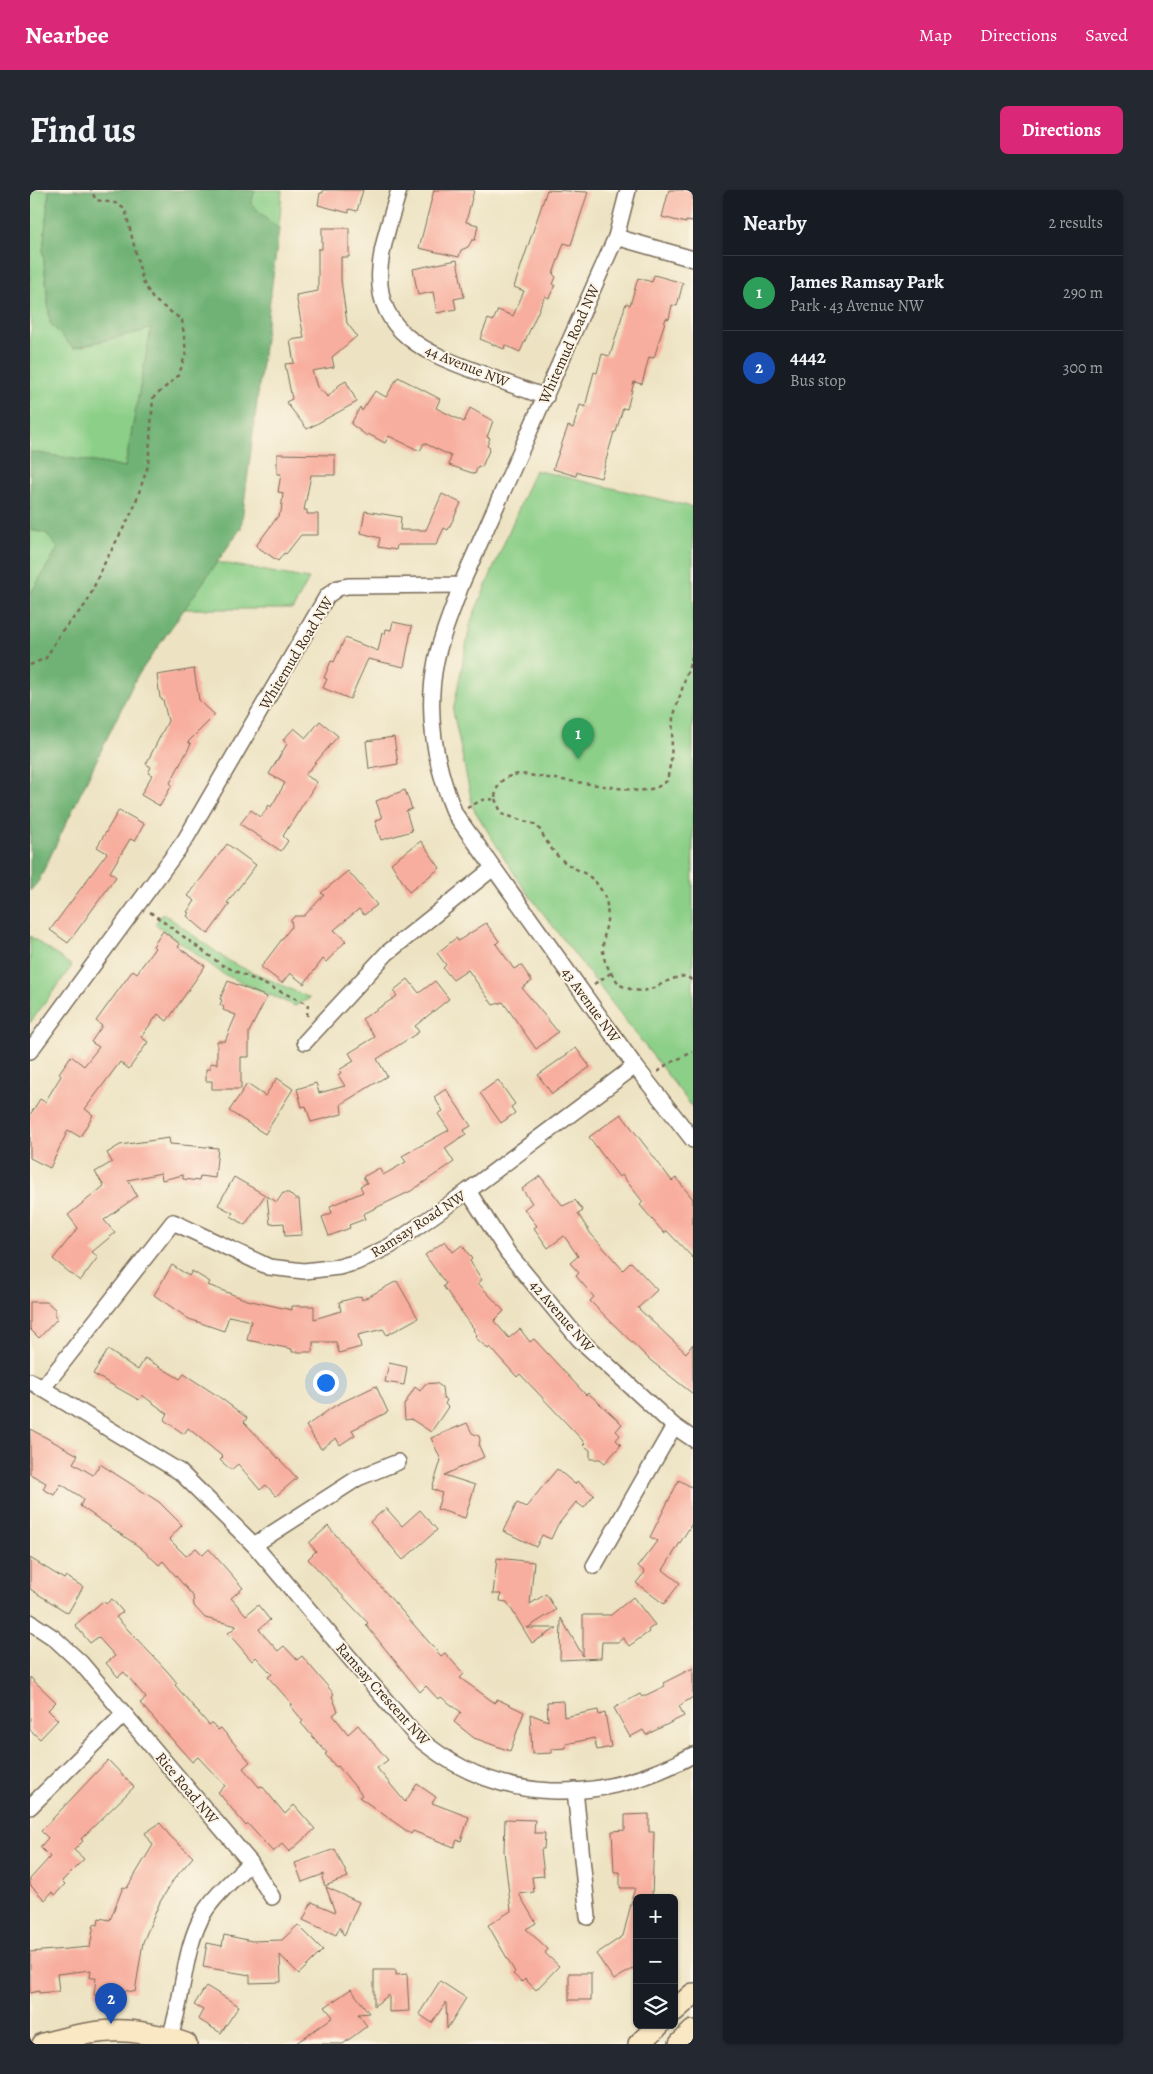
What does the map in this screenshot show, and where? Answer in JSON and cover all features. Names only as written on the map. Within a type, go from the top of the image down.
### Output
[{"type":"street","name":"44 Avenue NW","points":[[399,190],[381,255],[380,284],[390,316],[402,332],[416,345],[435,356],[546,398]]},
{"type":"street","name":"Whitemud Road NW","points":[[30,1051],[142,901],[195,824],[327,596],[338,588],[348,586],[461,585],[546,398],[616,236],[628,190]]},
{"type":"street","points":[[616,236],[693,259]]},
{"type":"street","name":"43 Avenue NW","points":[[461,585],[436,659],[431,703],[433,739],[439,768],[455,814],[492,869],[635,1066],[693,1140]]},
{"type":"street","points":[[305,1042],[387,953],[492,869]]},
{"type":"street","name":"Ramsay Road NW","points":[[36,1385],[172,1222],[269,1267],[304,1271],[322,1270],[357,1262],[374,1255],[468,1191],[635,1066]]},
{"type":"street","name":"42 Avenue NW","points":[[468,1191],[508,1253],[579,1339],[674,1426],[693,1439]]},
{"type":"street","name":"Ramsay Crescent NW","points":[[36,1385],[180,1472],[254,1545],[403,1722],[430,1748],[462,1769],[498,1783],[536,1790],[575,1790],[596,1788],[638,1779],[693,1755]]},
{"type":"street","points":[[594,1566],[674,1426]]},
{"type":"street","points":[[254,1545],[358,1478],[398,1462]]},
{"type":"street","name":"Rice Road NW","points":[[30,1622],[68,1650],[250,1862],[272,1897]]},
{"type":"street","points":[[30,1807],[124,1714]]},
{"type":"street","points":[[575,1790],[588,1917]]},
{"type":"street","points":[[43,2044],[81,2033],[103,2031],[148,2033],[174,2042],[195,1931],[206,1910],[217,1896],[250,1862]]},
{"type":"street","points":[[678,2007],[693,1994]]},
{"type":"street","points":[[639,2044],[655,2029]]},
{"type":"street","points":[[680,2044],[693,2031]]},
{"type":"path","points":[[30,665],[46,658],[61,632],[87,603],[102,568],[133,510],[148,466],[153,398],[179,375],[186,352],[182,320],[153,299],[143,282],[125,209],[115,203],[96,200],[91,190]]},
{"type":"path","points":[[693,654],[673,718],[671,760],[667,781],[656,788],[639,792],[521,774],[508,775],[499,782],[495,799],[502,814],[537,825],[555,854],[569,865],[588,874],[597,883],[608,908],[604,957],[620,985],[641,992],[652,989],[676,977],[686,976],[693,981]]},
{"type":"path","points":[[455,814],[482,800],[495,799]]},
{"type":"path","points":[[142,901],[150,912],[222,965],[308,1004],[305,1042]]},
{"type":"path","points":[[582,992],[611,972]]},
{"type":"path","points":[[648,1081],[666,1065],[693,1052]]},
{"type":"green space","points":[[30,190],[49,190],[43,252],[50,323],[73,348],[151,329],[125,467],[30,452],[30,335],[32,327],[30,312]]},
{"type":"green space","points":[[49,190],[255,190],[251,204],[279,229],[241,528],[136,678],[38,882],[30,891],[30,595],[58,548],[46,533],[30,530],[30,452],[125,467],[151,329],[73,348],[50,323],[43,252]]},
{"type":"green space","points":[[254,190],[282,190],[279,229],[250,204]]},
{"type":"green space","points":[[535,470],[693,507],[693,1108],[522,886],[473,808],[453,711],[471,621]]},
{"type":"green space","points":[[30,530],[46,533],[58,548],[30,595]]},
{"type":"green space","points":[[217,562],[309,579],[293,609],[184,609]]},
{"type":"green space","points":[[163,913],[230,962],[310,998],[295,1006],[223,974],[155,924]]},
{"type":"green space","points":[[30,936],[72,966],[30,1023]]},
{"type":"building","points":[[323,190],[363,190],[357,211],[349,209],[349,213],[318,205],[320,193],[323,193]]},
{"type":"building","points":[[434,190],[474,190],[466,222],[478,225],[475,240],[472,240],[468,247],[461,250],[459,257],[419,248]]},
{"type":"building","points":[[547,190],[588,192],[571,245],[564,243],[553,274],[556,277],[553,284],[555,285],[549,298],[545,296],[520,352],[505,345],[504,349],[480,339],[488,319],[493,321],[498,310],[513,316],[524,291],[514,287]]},
{"type":"building","points":[[669,190],[693,190],[693,222],[686,221],[686,223],[662,217]]},
{"type":"building","points":[[322,228],[349,228],[349,257],[341,257],[341,280],[347,323],[357,336],[332,357],[334,367],[312,371],[317,387],[328,397],[339,385],[346,381],[357,402],[307,429],[286,402],[292,399],[285,364],[294,363],[290,340],[304,338],[296,295],[318,291],[318,249],[322,249]]},
{"type":"building","points":[[457,260],[464,297],[454,299],[456,309],[437,313],[433,292],[418,295],[413,269]]},
{"type":"building","points":[[654,275],[683,283],[677,306],[672,305],[669,319],[666,318],[654,358],[649,357],[642,384],[634,382],[627,409],[623,408],[616,432],[614,432],[601,478],[577,472],[576,476],[553,469],[568,426],[573,428],[580,405],[585,407],[594,372],[597,373],[602,354],[610,356],[626,303],[630,305],[638,278],[652,282]]},
{"type":"building","points":[[398,377],[440,399],[436,408],[464,422],[470,408],[493,421],[487,437],[490,438],[487,446],[490,448],[482,467],[478,466],[475,474],[449,465],[451,456],[424,443],[420,451],[389,436],[385,443],[368,434],[367,436],[351,424],[360,407],[362,411],[375,391],[386,397]]},
{"type":"building","points":[[277,454],[335,455],[335,475],[311,475],[304,510],[307,510],[307,514],[318,514],[318,535],[301,535],[278,561],[256,546],[281,512],[283,493],[278,492],[281,474],[277,474]]},
{"type":"building","points":[[442,494],[461,503],[448,530],[444,528],[436,545],[397,545],[396,550],[378,547],[380,538],[361,533],[365,511],[401,517],[400,530],[426,530]]},
{"type":"building","points":[[393,622],[412,626],[404,667],[368,659],[350,699],[323,688],[327,679],[324,678],[331,661],[334,662],[345,638],[378,651],[382,633],[385,634],[386,629],[391,630]]},
{"type":"building","points":[[194,669],[199,700],[215,715],[188,742],[191,744],[160,806],[141,795],[152,775],[148,773],[151,767],[146,764],[168,721],[163,700],[160,698],[157,675]]},
{"type":"building","points":[[320,721],[338,736],[305,775],[317,782],[283,836],[288,841],[281,851],[240,824],[251,810],[261,817],[269,805],[271,807],[285,783],[269,774],[287,744],[283,740],[294,728],[306,738]]},
{"type":"building","points":[[394,737],[398,764],[369,769],[366,741]]},
{"type":"building","points":[[405,790],[412,809],[406,811],[412,831],[381,840],[375,821],[382,818],[376,801]]},
{"type":"building","points":[[119,810],[144,824],[135,841],[130,839],[110,872],[116,877],[68,943],[50,930],[107,853],[97,847]]},
{"type":"building","points":[[421,841],[440,868],[409,892],[391,863]]},
{"type":"building","points":[[227,844],[256,865],[227,903],[230,904],[208,934],[187,916],[189,913],[187,912],[195,901],[188,896]]},
{"type":"building","points":[[348,871],[377,905],[364,915],[359,909],[334,930],[346,941],[326,962],[323,959],[304,984],[290,973],[282,983],[261,967],[292,926],[291,920],[295,916],[304,916],[324,895],[321,893]]},
{"type":"building","points":[[486,923],[499,941],[496,944],[514,969],[521,965],[532,981],[522,988],[558,1032],[536,1049],[503,1002],[493,1005],[468,970],[453,980],[443,968],[446,965],[437,953],[456,938],[458,941]]},
{"type":"building","points":[[163,931],[180,944],[178,947],[205,966],[167,1021],[158,1014],[141,1037],[148,1042],[129,1069],[120,1062],[85,1109],[93,1115],[80,1137],[68,1130],[50,1168],[30,1158],[30,1115],[40,1099],[45,1102],[61,1076],[59,1073],[71,1056],[84,1066],[99,1047],[91,1042],[102,1026],[96,1021],[133,970],[137,973],[155,948],[153,946]]},
{"type":"building","points":[[408,979],[419,993],[435,981],[449,999],[415,1026],[419,1032],[377,1059],[387,1076],[341,1104],[342,1114],[311,1122],[306,1106],[302,1107],[297,1089],[316,1083],[319,1093],[345,1086],[338,1075],[341,1073],[339,1070],[354,1061],[349,1053],[375,1037],[362,1019],[397,996],[393,991]]},
{"type":"building","points":[[228,981],[267,997],[249,1032],[249,1057],[241,1057],[241,1089],[212,1089],[212,1081],[206,1081],[206,1069],[210,1069],[210,1063],[217,1064],[217,1041],[225,1041],[236,1015],[223,1010],[224,1007],[220,1005],[222,1000],[220,999]]},
{"type":"building","points":[[576,1048],[590,1067],[552,1094],[538,1075]]},
{"type":"building","points":[[277,1078],[293,1089],[265,1134],[229,1111],[247,1084],[265,1096]]},
{"type":"building","points":[[498,1080],[515,1104],[511,1107],[515,1113],[501,1123],[480,1093]]},
{"type":"building","points":[[446,1089],[471,1126],[464,1130],[466,1134],[445,1148],[454,1162],[411,1191],[363,1214],[365,1219],[349,1225],[350,1228],[329,1236],[322,1217],[332,1213],[330,1206],[363,1192],[360,1186],[367,1183],[363,1177],[379,1168],[383,1175],[406,1162],[402,1156],[449,1130],[438,1114],[443,1111],[434,1097]]},
{"type":"building","points":[[621,1114],[672,1181],[676,1178],[693,1199],[693,1258],[667,1231],[664,1233],[640,1205],[643,1202],[622,1175],[619,1177],[589,1137]]},
{"type":"building","points":[[169,1138],[170,1144],[218,1148],[215,1178],[200,1176],[199,1181],[183,1179],[183,1175],[162,1180],[161,1173],[128,1180],[137,1196],[104,1220],[115,1233],[92,1252],[98,1257],[80,1281],[53,1259],[78,1228],[68,1215],[104,1186],[95,1172],[112,1162],[107,1153],[120,1145]]},
{"type":"building","points":[[540,1176],[563,1206],[575,1200],[583,1211],[578,1214],[591,1234],[623,1270],[631,1262],[657,1290],[638,1308],[686,1353],[693,1344],[693,1394],[650,1360],[590,1301],[594,1297],[576,1276],[579,1273],[570,1263],[578,1256],[564,1236],[548,1248],[534,1228],[537,1226],[524,1209],[532,1203],[522,1189]]},
{"type":"building","points":[[234,1177],[265,1195],[245,1225],[231,1216],[233,1213],[218,1205]]},
{"type":"building","points":[[283,1193],[289,1193],[295,1199],[299,1199],[302,1235],[285,1236],[284,1223],[270,1224],[267,1196],[277,1202]]},
{"type":"building","points":[[445,1241],[453,1252],[462,1245],[472,1259],[470,1261],[482,1280],[478,1283],[504,1311],[494,1321],[509,1338],[520,1329],[530,1342],[534,1339],[586,1395],[588,1393],[622,1424],[616,1431],[620,1435],[616,1440],[621,1445],[605,1463],[600,1459],[590,1459],[590,1450],[583,1445],[585,1443],[520,1374],[517,1377],[490,1347],[488,1349],[475,1337],[477,1335],[474,1329],[443,1286],[446,1284],[425,1255]]},
{"type":"building","points":[[172,1265],[189,1276],[192,1271],[210,1282],[208,1285],[247,1300],[292,1310],[292,1306],[314,1306],[314,1319],[341,1311],[339,1302],[361,1296],[362,1300],[397,1281],[418,1318],[387,1335],[383,1329],[358,1335],[361,1347],[339,1353],[336,1342],[313,1342],[313,1352],[292,1352],[292,1349],[247,1340],[251,1321],[229,1316],[224,1331],[189,1319],[154,1295]]},
{"type":"building","points":[[30,1302],[47,1302],[55,1309],[55,1316],[58,1318],[39,1338],[30,1329]]},
{"type":"building","points":[[108,1350],[138,1370],[145,1358],[180,1379],[184,1374],[218,1396],[247,1418],[244,1422],[297,1478],[276,1496],[266,1485],[260,1490],[238,1464],[231,1470],[220,1460],[223,1457],[188,1428],[184,1434],[164,1420],[168,1414],[142,1395],[139,1400],[93,1374]]},
{"type":"building","points":[[389,1363],[407,1367],[404,1385],[385,1382]]},
{"type":"building","points":[[436,1383],[442,1387],[443,1397],[447,1400],[445,1404],[448,1407],[431,1432],[411,1419],[405,1420],[404,1405],[415,1387],[420,1391],[425,1384]]},
{"type":"building","points":[[376,1386],[388,1412],[352,1430],[355,1435],[340,1445],[336,1438],[321,1449],[306,1426],[336,1405]]},
{"type":"building","points":[[467,1423],[472,1433],[479,1436],[479,1446],[484,1457],[444,1475],[475,1485],[465,1518],[437,1509],[442,1493],[432,1489],[441,1460],[431,1438]]},
{"type":"building","points":[[30,1429],[78,1455],[73,1463],[93,1475],[100,1464],[159,1502],[182,1525],[169,1539],[186,1556],[196,1548],[203,1555],[209,1549],[243,1588],[231,1598],[246,1615],[258,1605],[270,1620],[259,1629],[261,1632],[278,1651],[284,1646],[297,1660],[302,1656],[334,1694],[332,1696],[338,1711],[333,1715],[348,1734],[358,1725],[388,1760],[377,1768],[405,1802],[417,1784],[436,1797],[432,1803],[469,1817],[461,1841],[457,1840],[454,1847],[413,1831],[411,1834],[359,1797],[362,1795],[338,1766],[336,1767],[325,1754],[327,1753],[301,1723],[303,1721],[290,1705],[292,1704],[268,1677],[272,1674],[256,1657],[252,1661],[228,1633],[237,1626],[205,1618],[194,1606],[193,1596],[163,1561],[159,1565],[141,1548],[80,1506],[83,1500],[81,1497],[61,1484],[54,1495],[43,1489],[46,1483],[30,1474]]},
{"type":"building","points":[[557,1469],[575,1484],[577,1481],[594,1495],[584,1508],[576,1502],[557,1526],[551,1539],[542,1535],[536,1547],[503,1531],[517,1503],[526,1507]]},
{"type":"building","points":[[679,1480],[693,1488],[693,1522],[663,1570],[680,1583],[664,1604],[636,1583],[645,1572],[638,1566],[657,1541],[650,1537]]},
{"type":"building","points":[[386,1508],[402,1526],[420,1510],[437,1530],[403,1560],[370,1522]]},
{"type":"building","points":[[328,1526],[441,1656],[445,1653],[464,1674],[460,1678],[495,1703],[497,1699],[524,1712],[510,1751],[474,1738],[454,1722],[461,1712],[441,1697],[438,1699],[426,1686],[420,1692],[366,1625],[368,1623],[308,1559],[316,1551],[309,1543]]},
{"type":"building","points":[[30,1558],[64,1579],[66,1576],[83,1587],[68,1613],[30,1589]]},
{"type":"building","points":[[497,1558],[534,1562],[530,1604],[546,1594],[556,1610],[527,1628],[557,1628],[532,1643],[507,1602],[500,1601],[501,1594],[493,1594]]},
{"type":"building","points":[[633,1597],[655,1625],[648,1630],[649,1632],[629,1646],[623,1638],[618,1642],[602,1642],[601,1658],[560,1660],[561,1618],[583,1656],[583,1615],[611,1615]]},
{"type":"building","points":[[112,1599],[123,1612],[116,1617],[168,1672],[177,1683],[175,1685],[209,1725],[212,1723],[218,1730],[221,1728],[250,1762],[243,1768],[259,1787],[262,1786],[285,1814],[294,1805],[315,1829],[289,1852],[282,1844],[273,1852],[248,1824],[246,1826],[218,1792],[225,1786],[198,1757],[192,1762],[140,1703],[146,1698],[124,1672],[118,1677],[106,1663],[115,1656],[98,1637],[90,1643],[75,1625],[103,1601],[106,1604]]},
{"type":"building","points":[[693,1668],[693,1697],[679,1706],[684,1716],[646,1735],[643,1730],[630,1737],[614,1708],[640,1694],[642,1697],[665,1686],[663,1683]]},
{"type":"building","points":[[30,1677],[56,1702],[48,1710],[58,1720],[40,1739],[30,1730]]},
{"type":"building","points":[[563,1701],[564,1717],[598,1710],[599,1715],[605,1713],[611,1747],[597,1750],[594,1738],[566,1744],[566,1748],[552,1749],[552,1753],[532,1754],[530,1714],[548,1721],[547,1702]]},
{"type":"building","points":[[108,1760],[134,1787],[81,1839],[83,1841],[74,1850],[84,1859],[62,1881],[65,1884],[55,1895],[52,1892],[45,1900],[30,1885],[30,1879],[50,1857],[40,1847],[48,1838],[41,1831]]},
{"type":"building","points":[[649,1814],[649,1832],[654,1832],[652,1894],[633,1894],[635,1888],[620,1888],[620,1872],[614,1872],[612,1831],[625,1830],[625,1815]]},
{"type":"building","points":[[505,1819],[535,1820],[534,1833],[545,1833],[544,1849],[541,1849],[544,1876],[532,1877],[534,1892],[519,1894],[536,1923],[526,1929],[548,1949],[545,1953],[559,1966],[536,1990],[525,1979],[522,1982],[513,1974],[515,1972],[488,1925],[511,1911],[504,1851]]},
{"type":"building","points":[[160,1823],[170,1836],[193,1857],[174,1879],[160,1902],[143,1942],[135,1992],[122,1990],[121,1999],[94,1995],[96,1978],[90,1978],[91,1970],[57,1974],[59,1991],[30,1993],[30,1952],[90,1947],[94,1924],[98,1925],[99,1918],[110,1920],[123,1887],[127,1888],[153,1845],[145,1833]]},
{"type":"building","points":[[335,1849],[348,1877],[325,1886],[322,1878],[324,1874],[302,1882],[295,1863]]},
{"type":"building","points":[[326,1887],[359,1902],[344,1936],[340,1927],[336,1935],[303,1920],[312,1902],[335,1912]]},
{"type":"building","points":[[633,1900],[633,1968],[614,1980],[596,1954],[623,1936]]},
{"type":"building","points":[[298,1925],[323,1950],[299,1974],[280,1955],[281,1982],[250,1983],[250,1975],[203,1967],[207,1943],[222,1946],[224,1935],[252,1941],[282,1940]]},
{"type":"building","points":[[374,1970],[396,1970],[396,1975],[407,1974],[409,2011],[389,2012],[389,1995],[374,2006]]},
{"type":"building","points":[[569,1973],[591,1973],[591,2000],[569,2000]]},
{"type":"building","points":[[440,1981],[466,1998],[447,2029],[446,2002],[432,2023],[419,2014]]},
{"type":"building","points":[[206,1986],[239,2006],[221,2033],[198,2019],[203,2010],[194,2005]]},
{"type":"building","points":[[351,1989],[369,2013],[358,2014],[367,2026],[343,2044],[295,2044],[333,2017],[325,2007]]},
{"type":"place","name":"James Ramsay Park","points":[[578,759]]},
{"type":"place","name":"4442","points":[[111,2024]]}]
